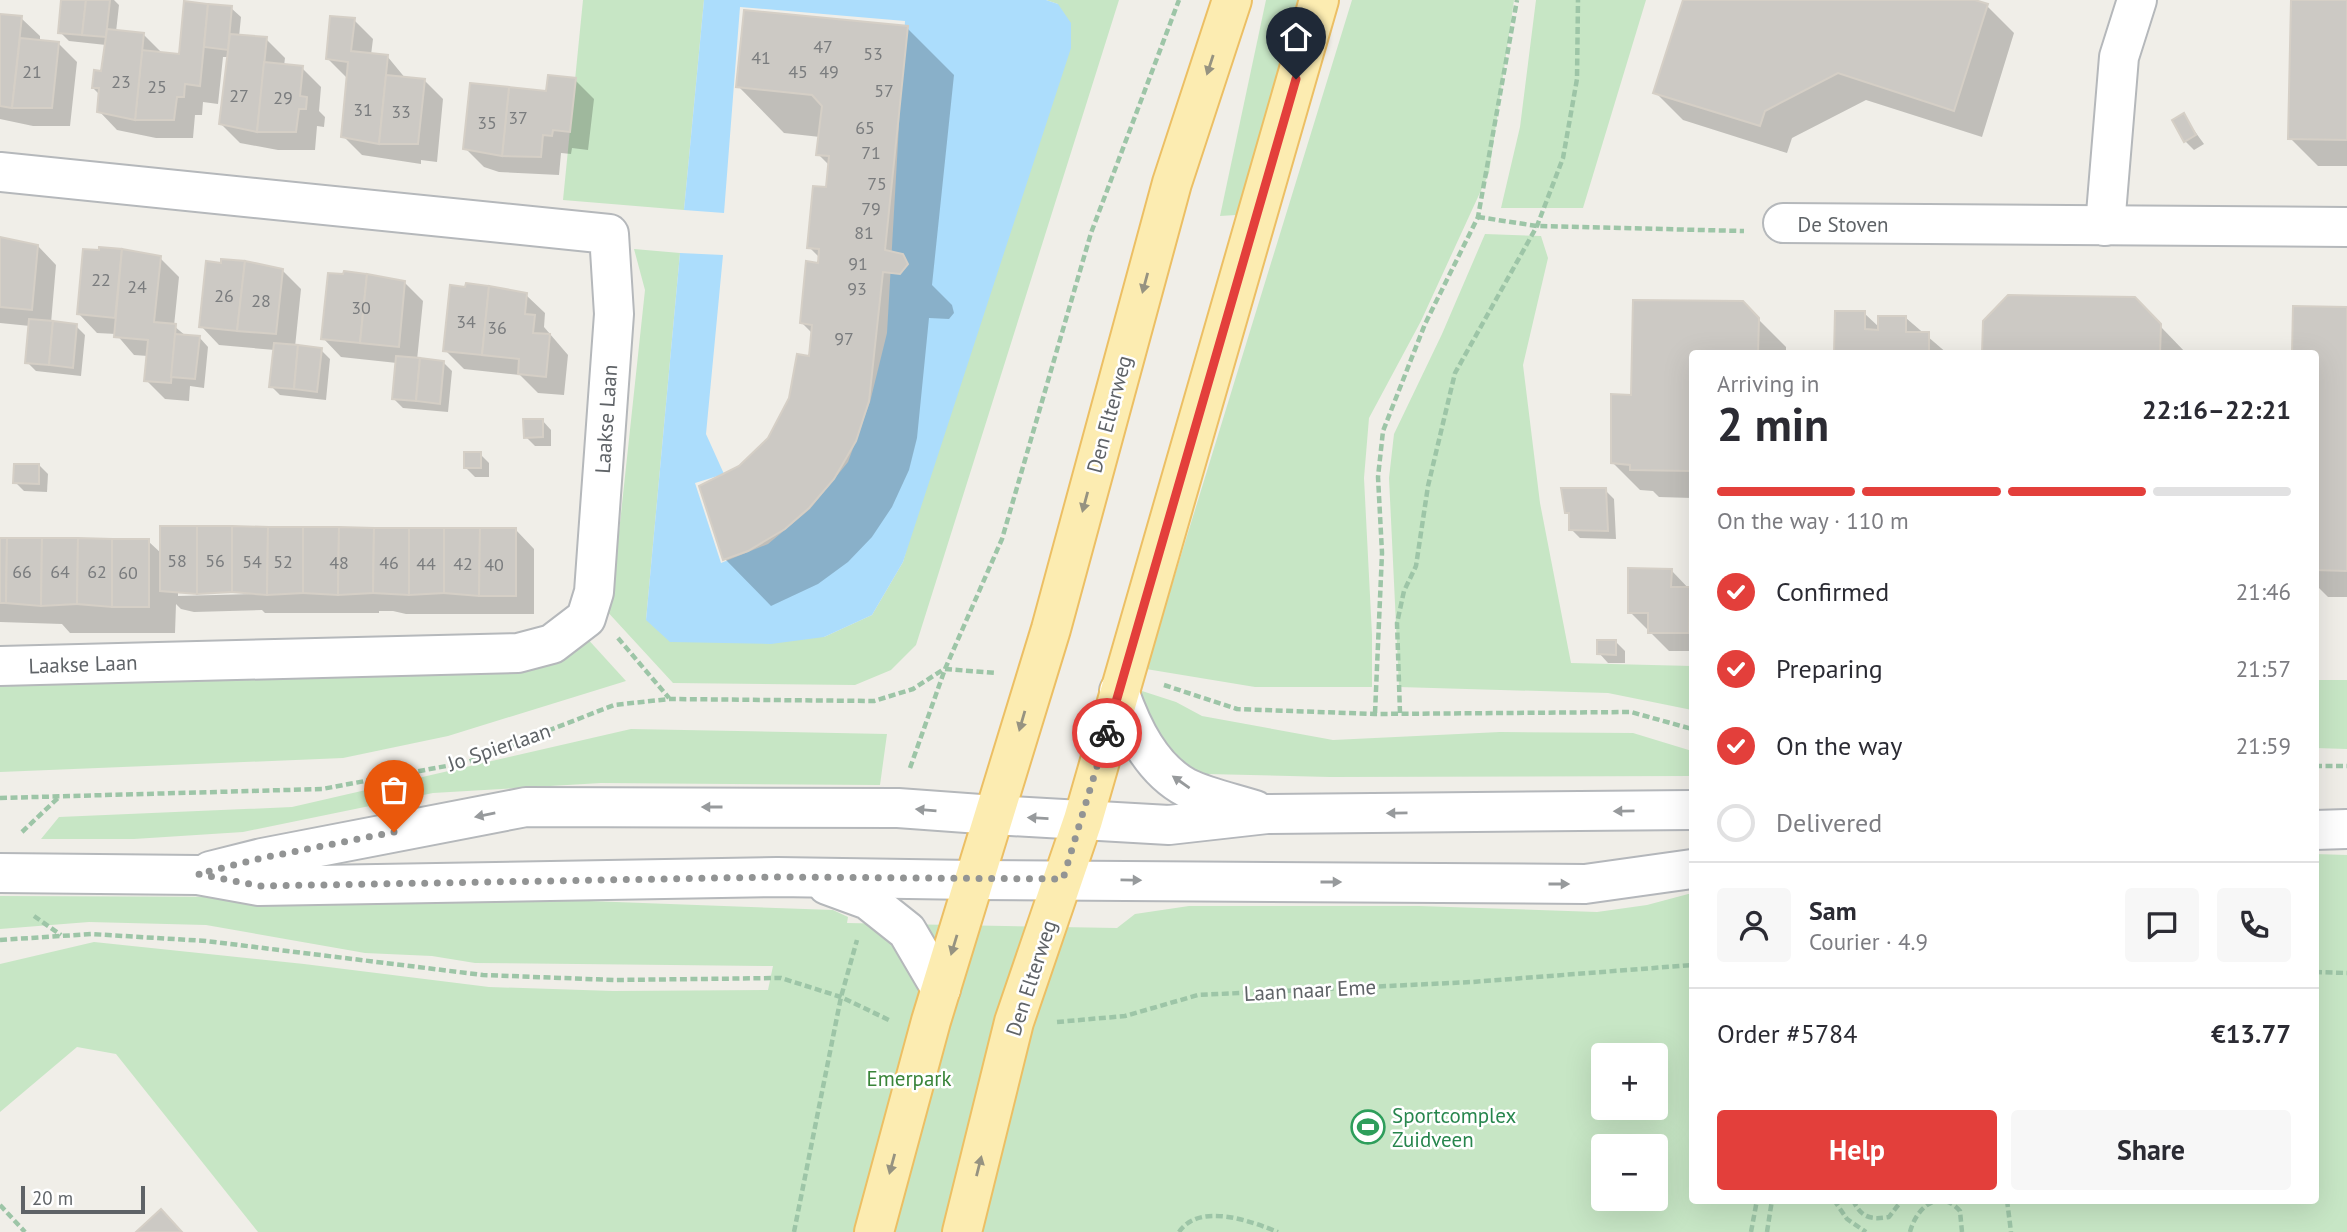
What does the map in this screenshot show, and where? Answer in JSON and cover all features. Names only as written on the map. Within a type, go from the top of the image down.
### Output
[{"type":"main road","name":"Den Elterweg","points":[[874,1232],[936,1005],[1051,629],[1172,183],[1231,0]]},
{"type":"main road","name":"Den Elterweg","points":[[962,1232],[1014,1022],[1083,820],[1319,0]]},
{"type":"street","points":[[2105,226],[2119,57],[2137,0]]},
{"type":"street","name":"Laakse Laan","points":[[0,172],[608,233],[614,314],[594,592],[586,618],[552,644],[518,653],[0,666]]},
{"type":"street","name":"De Stoven","points":[[1783,223],[2347,228]]},
{"type":"street","points":[[1119,691],[1131,725],[1156,763],[1187,788],[1267,814]]},
{"type":"street","points":[[198,874],[262,858],[526,807],[898,807],[1169,825],[1267,814],[1689,810]]},
{"type":"street","points":[[2319,812],[2347,813]]},
{"type":"street","points":[[2319,830],[2347,829]]},
{"type":"street","points":[[0,873],[198,874],[260,886],[805,877],[1586,884],[1689,869]]},
{"type":"street","points":[[805,877],[868,900],[906,931],[936,1005]]},
{"type":"path","name":"Jo Spierlaan","points":[[0,798],[322,789],[468,762],[614,705],[669,699],[874,701],[913,690],[945,669],[1002,539],[1091,233],[1179,0]]},
{"type":"path","points":[[1375,714],[1382,553],[1378,477],[1383,431],[1425,324],[1478,217],[1517,0]]},
{"type":"path","points":[[1400,713],[1397,623],[1404,591],[1416,566],[1428,486],[1455,373],[1537,226],[1563,158],[1577,79],[1578,0]]},
{"type":"path","name":"De Stoven","points":[[1478,217],[1537,226],[1582,228],[1756,231],[1783,223]]},
{"type":"path","points":[[586,618],[617,636],[669,699]]},
{"type":"path","points":[[1237,709],[1375,714],[1631,712],[1689,728]]},
{"type":"path","points":[[2319,766],[2347,766]]},
{"type":"path","points":[[20,834],[60,796]]},
{"type":"path","points":[[0,940],[91,934],[206,941],[483,975],[615,979],[781,978],[841,998],[887,1021],[936,1005]]},
{"type":"path","name":"Laan naar Eme","points":[[1014,1022],[1065,1022],[1125,1016],[1198,995],[1472,982],[1689,965]]},
{"type":"path","points":[[2319,972],[2347,974]]},
{"type":"path","points":[[794,1232],[841,998]]},
{"type":"path","points":[[1751,1232],[1756,1204]]},
{"type":"path","points":[[1767,1232],[1772,1204]]},
{"type":"path","points":[[1837,1204],[1847,1219],[1867,1232]]},
{"type":"path","points":[[1855,1204],[1861,1214],[1878,1219],[1889,1217],[1899,1204]]},
{"type":"path","points":[[1910,1232],[1916,1212],[1931,1204]]},
{"type":"path","points":[[1951,1204],[1960,1211],[1962,1232]]},
{"type":"path","points":[[2008,1204],[2011,1232]]},
{"type":"path","points":[[0,1205],[25,1232]]},
{"type":"path","points":[[1180,1232],[1186,1223],[1196,1217],[1216,1216],[1250,1221],[1278,1232]]},
{"type":"green space","points":[[583,0],[704,0],[684,210],[563,200]]},
{"type":"green space","points":[[1046,0],[1119,0],[916,645],[891,670],[855,685],[673,683],[604,608],[613,588],[645,290],[634,249],[680,253],[646,620],[824,637],[872,615],[903,562],[1058,4]]},
{"type":"green space","points":[[1266,0],[1300,0],[1236,215],[1220,216]]},
{"type":"green space","points":[[1352,0],[1514,0],[1489,173],[1421,321],[1369,418],[1364,478],[1372,687],[1255,687],[1146,669]]},
{"type":"green space","points":[[1536,0],[1646,0],[1583,208],[1501,208],[1520,127]]},
{"type":"green space","points":[[1485,234],[1541,236],[1548,258],[1523,365],[1540,503],[1571,663],[1689,666],[1689,709],[1608,693],[1399,687],[1389,478],[1394,434],[1442,334]]},
{"type":"green space","points":[[585,636],[626,681],[448,736],[343,758],[0,772],[0,683]]},
{"type":"green space","points":[[2319,680],[2347,680],[2347,749],[2319,748]]},
{"type":"green space","points":[[1142,691],[1176,702],[1202,716],[1333,740],[1500,732],[1633,733],[1689,750],[1689,776],[1330,777],[1207,774],[1179,770],[1142,711]]},
{"type":"green space","points":[[631,729],[887,734],[880,785],[601,783],[433,793],[243,832],[134,839],[41,839],[59,817],[292,807]]},
{"type":"green space","name":"Emerpark","points":[[2319,854],[2347,855],[2347,1232],[258,1232],[116,1054],[77,1047],[0,1112],[0,964],[94,942],[489,987],[613,991],[768,990],[773,966],[475,963],[432,956],[365,953],[206,925],[89,922],[0,929],[0,896],[505,898],[833,910],[848,917],[847,923],[1117,928],[1135,914],[1189,906],[1419,906],[1597,912],[1647,905],[1689,894],[1689,1204],[2319,1204]]},
{"type":"water","points":[[704,0],[1046,0],[1058,4],[1071,23],[1071,48],[903,562],[872,615],[824,637],[771,644],[670,642],[646,620],[680,253],[723,255],[706,434],[724,474],[695,483],[721,563],[768,544],[810,509],[848,462],[870,402],[887,333],[905,21],[740,7],[724,213],[684,210]]},
{"type":"building","points":[[61,0],[86,0],[82,35],[58,33]]},
{"type":"building","points":[[86,0],[110,0],[106,37],[82,35]]},
{"type":"building","points":[[1683,0],[1975,0],[1988,4],[1954,111],[1838,73],[1765,111],[1760,126],[1653,93]]},
{"type":"building","points":[[2291,0],[2347,0],[2347,140],[2288,139]]},
{"type":"building","points":[[184,1],[208,4],[200,86],[185,84],[184,97],[177,97],[174,120],[135,120],[142,50],[179,54]]},
{"type":"building","points":[[208,4],[232,6],[228,50],[204,47]]},
{"type":"building","points":[[744,10],[908,26],[885,250],[903,254],[908,264],[900,274],[883,272],[869,401],[856,441],[834,479],[809,508],[785,529],[748,551],[723,560],[699,486],[739,466],[768,438],[789,398],[797,354],[809,356],[812,325],[800,323],[806,261],[818,263],[819,249],[807,248],[813,186],[826,187],[829,156],[816,155],[822,106],[812,95],[736,87]]},
{"type":"building","points":[[0,14],[22,16],[12,108],[0,106]]},
{"type":"building","points":[[330,16],[355,18],[351,51],[388,55],[379,144],[341,137],[348,62],[326,59]]},
{"type":"building","points":[[107,29],[144,33],[135,120],[97,112],[99,88],[92,88],[94,70],[101,71]]},
{"type":"building","points":[[230,34],[267,37],[257,132],[219,124]]},
{"type":"building","points":[[20,38],[59,42],[52,108],[12,108]]},
{"type":"building","points":[[264,62],[303,66],[300,96],[307,97],[306,109],[299,109],[296,132],[257,132]]},
{"type":"building","points":[[386,75],[425,79],[418,144],[379,144]]},
{"type":"building","points":[[548,75],[576,78],[570,132],[553,130],[552,136],[543,135],[541,157],[502,156],[509,87],[546,91]]},
{"type":"building","points":[[470,83],[509,87],[502,156],[463,149]]},
{"type":"building","points":[[2184,113],[2196,135],[2184,142],[2172,120]]},
{"type":"building","points":[[0,237],[38,245],[32,310],[0,307]]},
{"type":"building","points":[[99,247],[122,249],[115,318],[77,314],[83,249],[99,250]]},
{"type":"building","points":[[122,249],[161,256],[154,322],[176,324],[171,383],[144,381],[148,340],[114,337]]},
{"type":"building","points":[[221,259],[245,261],[237,331],[199,327],[206,261],[221,263]]},
{"type":"building","points":[[245,261],[283,269],[276,334],[237,331]]},
{"type":"building","points":[[344,271],[367,274],[360,343],[321,339],[328,273],[343,274]]},
{"type":"building","points":[[367,274],[405,281],[399,347],[360,343]]},
{"type":"building","points":[[466,283],[489,286],[482,355],[443,351],[450,285],[465,287]]},
{"type":"building","points":[[489,286],[527,293],[525,314],[535,315],[533,333],[550,334],[546,377],[518,374],[519,359],[482,355]]},
{"type":"building","points":[[2008,295],[2135,297],[2161,324],[2160,350],[1982,350],[1983,321]]},
{"type":"building","points":[[1633,300],[1743,301],[1759,318],[1758,350],[1689,350],[1689,471],[1630,470],[1630,465],[1611,463],[1611,394],[1631,395]]},
{"type":"building","points":[[2293,306],[2347,307],[2347,571],[2319,570],[2319,350],[2292,350]]},
{"type":"building","points":[[1835,311],[1865,311],[1865,329],[1878,330],[1878,316],[1906,316],[1906,332],[1929,332],[1929,350],[1834,350]]},
{"type":"building","points":[[29,319],[53,321],[49,365],[25,363]]},
{"type":"building","points":[[53,321],[77,324],[73,368],[49,365]]},
{"type":"building","points":[[175,334],[200,336],[195,379],[171,377]]},
{"type":"building","points":[[274,343],[298,345],[294,389],[269,387]]},
{"type":"building","points":[[298,345],[322,348],[317,392],[294,389]]},
{"type":"building","points":[[396,356],[420,358],[416,401],[392,399]]},
{"type":"building","points":[[420,358],[444,361],[440,404],[416,401]]},
{"type":"building","points":[[523,419],[543,419],[543,437],[524,438]]},
{"type":"building","points":[[464,452],[481,452],[481,468],[464,468]]},
{"type":"building","points":[[14,464],[39,464],[39,484],[13,483]]},
{"type":"building","points":[[1561,488],[1606,488],[1608,531],[1569,530],[1569,513],[1565,513]]},
{"type":"building","points":[[160,526],[197,526],[197,594],[160,591]]},
{"type":"building","points":[[197,526],[232,526],[232,592],[197,594]]},
{"type":"building","points":[[232,526],[268,527],[267,595],[232,592]]},
{"type":"building","points":[[268,527],[303,527],[303,593],[267,595]]},
{"type":"building","points":[[303,527],[339,527],[338,595],[303,593]]},
{"type":"building","points":[[339,527],[374,528],[373,593],[338,595]]},
{"type":"building","points":[[374,528],[409,528],[409,595],[373,593]]},
{"type":"building","points":[[409,528],[444,528],[444,593],[409,595]]},
{"type":"building","points":[[444,528],[480,528],[479,596],[444,593]]},
{"type":"building","points":[[480,528],[516,528],[516,596],[479,596]]},
{"type":"building","points":[[0,538],[7,538],[6,603],[0,603]]},
{"type":"building","points":[[7,538],[42,538],[41,606],[6,603]]},
{"type":"building","points":[[42,538],[78,538],[77,604],[41,606]]},
{"type":"building","points":[[78,538],[112,539],[112,607],[77,604]]},
{"type":"building","points":[[112,539],[149,539],[149,607],[112,607]]},
{"type":"building","points":[[1628,568],[1672,569],[1671,587],[1689,587],[1689,633],[1648,633],[1648,613],[1628,613]]},
{"type":"building","points":[[1597,640],[1616,640],[1616,655],[1597,654]]},
{"type":"building","points":[[161,1209],[182,1232],[136,1232]]},
{"type":"way so far","points":[[394,832],[262,858],[198,874],[260,886],[777,877],[1063,879],[1083,820],[1107,733]]},
{"type":"place","name":"Sportcomplex Zuidveen","points":[[1368,1127]]},
{"type":"route","points":[[1107,733],[1296,79]]}]
